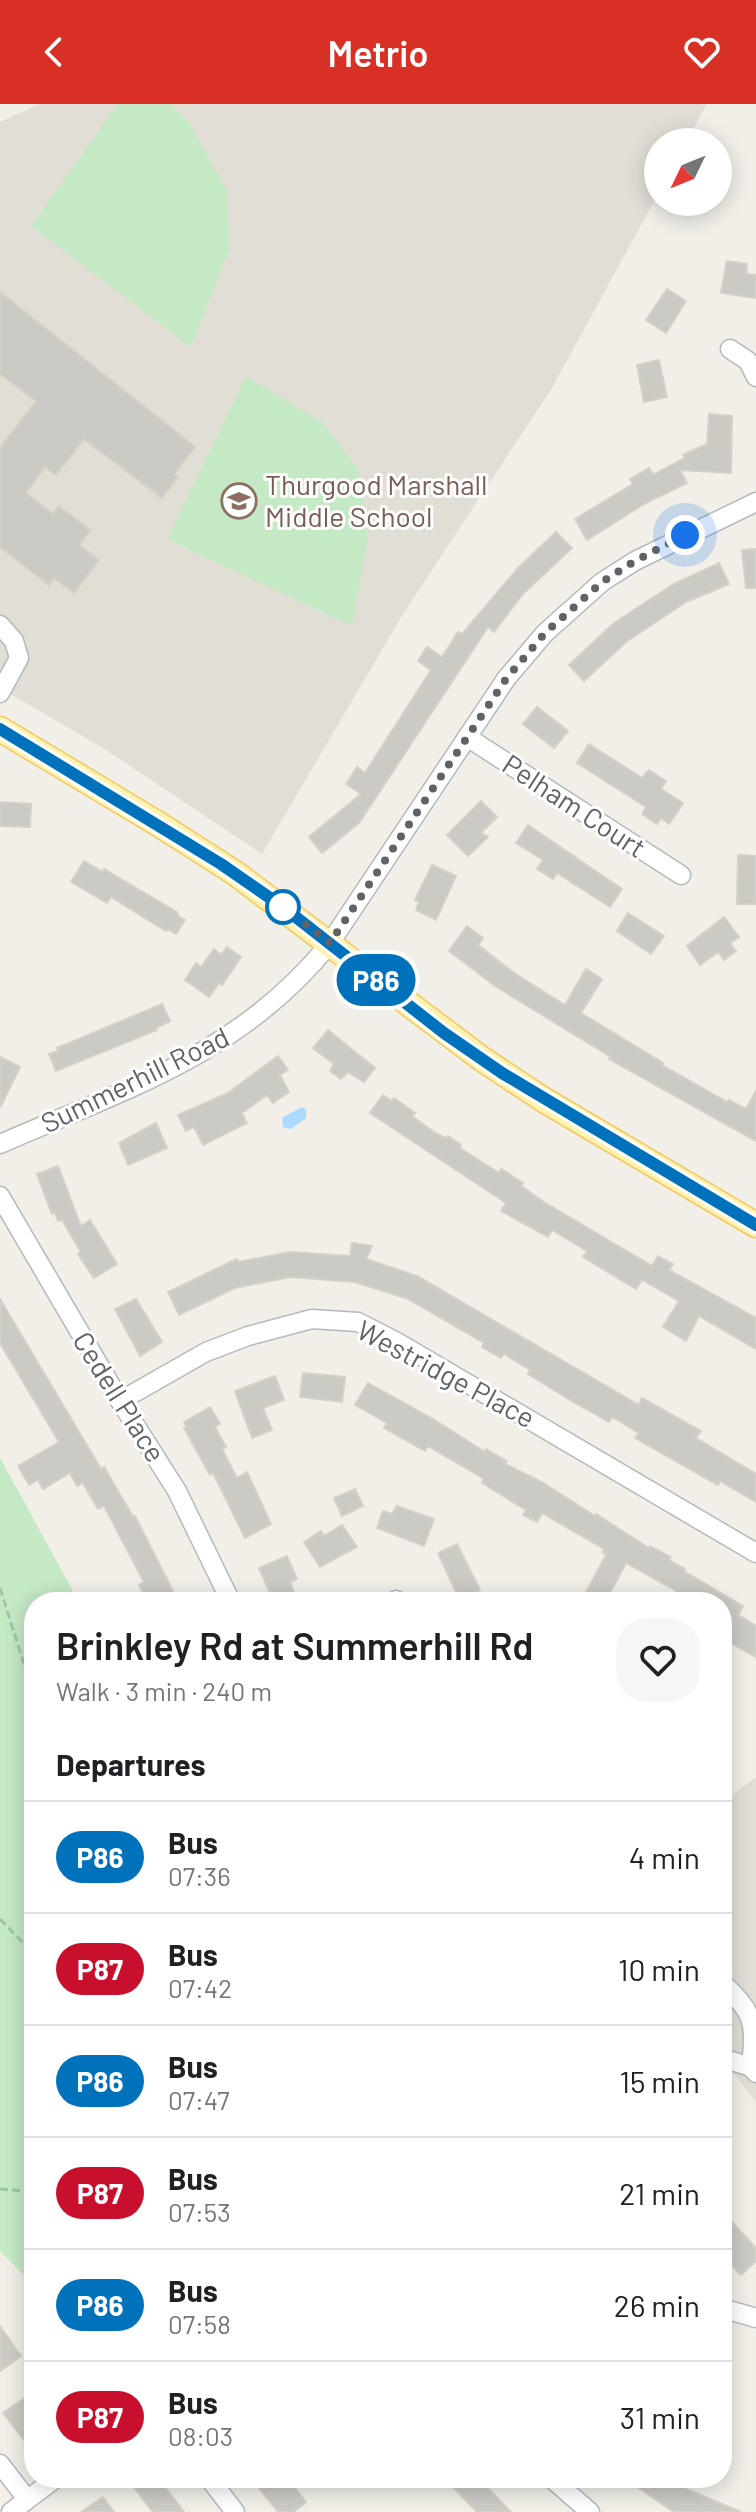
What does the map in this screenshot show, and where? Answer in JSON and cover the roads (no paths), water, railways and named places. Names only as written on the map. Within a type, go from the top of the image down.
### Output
[{"type":"main road","points":[[0,729],[193,845],[283,907],[405,1004],[544,1100],[756,1225]]},
{"type":"street","points":[[730,349],[748,361],[756,377]]},
{"type":"street","name":"Summerhill Road","points":[[0,1144],[185,1063],[224,1040],[272,1004],[299,980],[330,943],[506,679],[545,633],[602,582],[662,546],[756,502]]},
{"type":"street","points":[[0,625],[14,641],[19,658],[0,693]]},
{"type":"street","name":"Pelham Court","points":[[467,737],[681,875]]},
{"type":"street","name":"Cedell Place","points":[[0,1196],[120,1401],[177,1491],[226,1592]]},
{"type":"street","name":"Westridge Place","points":[[120,1401],[206,1352],[248,1336],[312,1319],[358,1322],[461,1379],[756,1553]]},
{"type":"street","points":[[732,1994],[752,2017],[755,2029],[753,2070],[732,2062]]},
{"type":"street","points":[[732,2311],[756,2318]]},
{"type":"street","points":[[0,2464],[27,2499]]},
{"type":"street","points":[[11,2512],[42,2488]]},
{"type":"street","points":[[217,2488],[235,2512]]},
{"type":"street","points":[[562,2488],[590,2512]]},
{"type":"water","points":[[302,1107],[306,1110],[306,1118],[291,1129],[283,1127],[282,1118]]},
{"type":"place","name":"Thurgood Marshall Middle School","points":[[239,501]]}]
